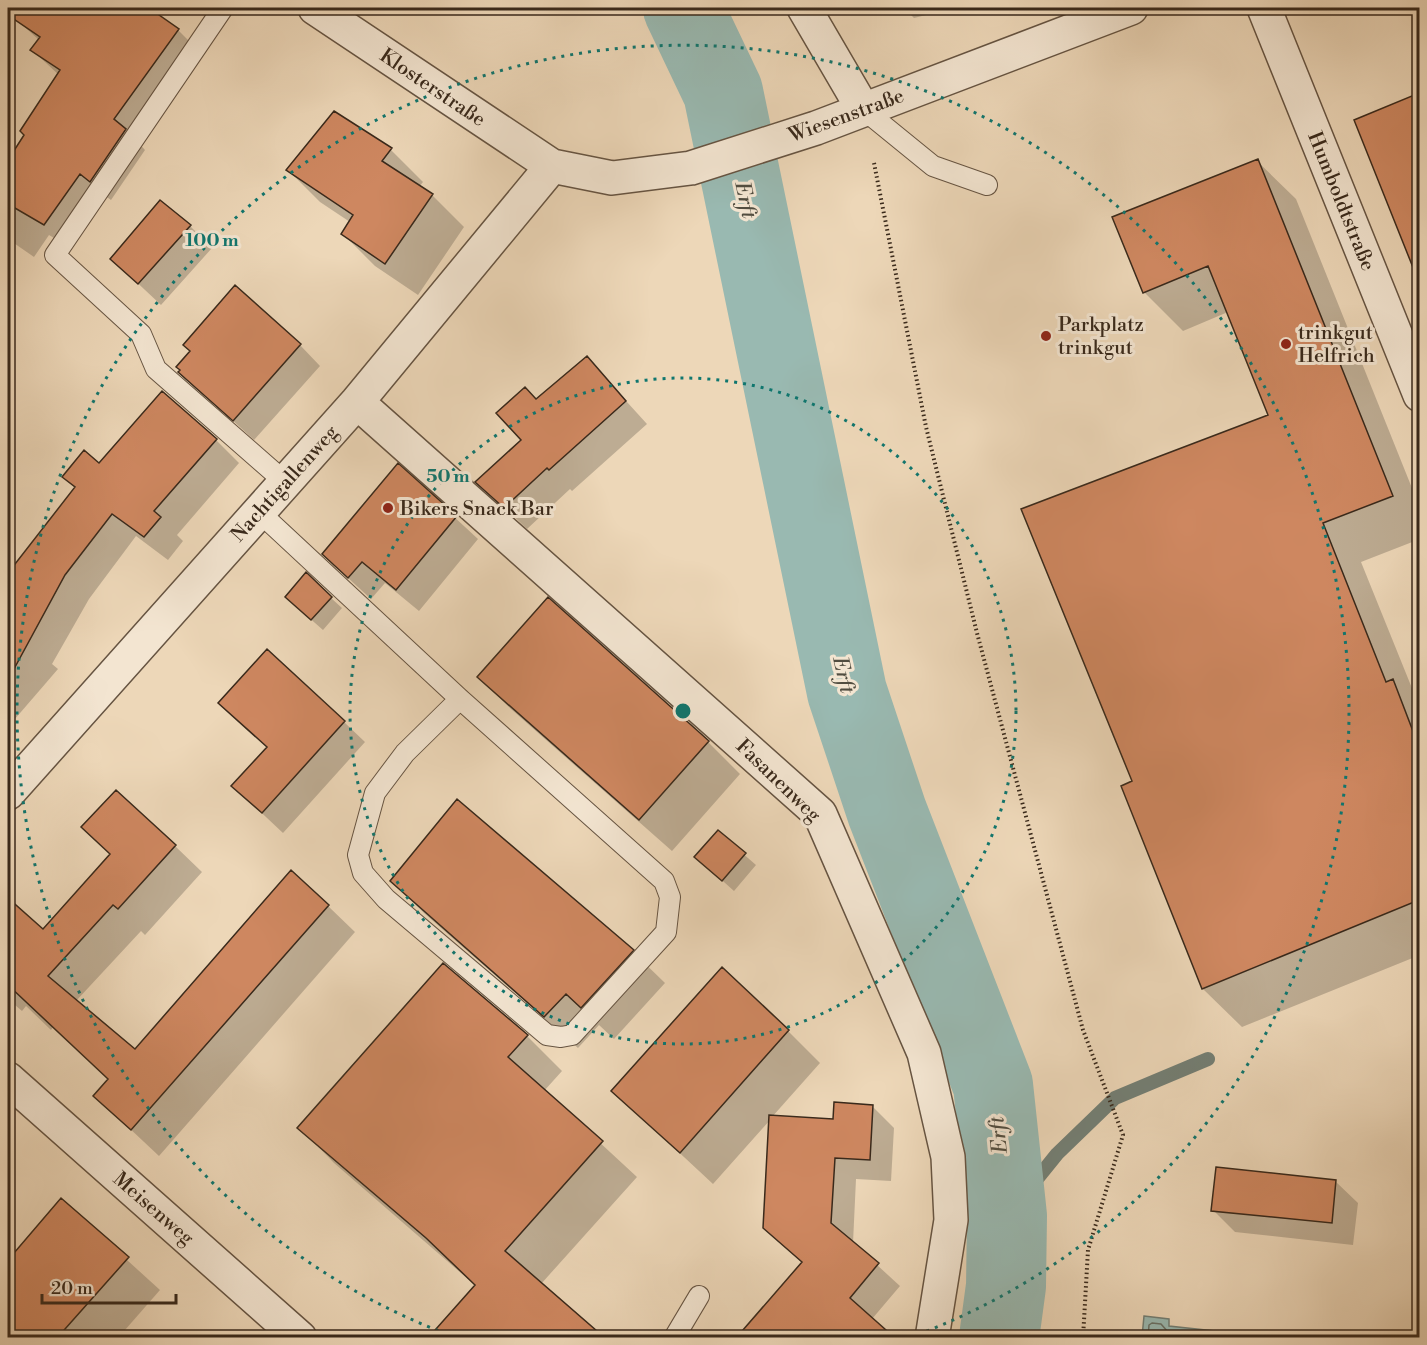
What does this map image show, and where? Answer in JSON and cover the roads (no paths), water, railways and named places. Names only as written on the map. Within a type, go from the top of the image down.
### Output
[{"type":"street","name":"Klosterstraße","points":[[315,8],[552,166]]},
{"type":"street","points":[[804,8],[863,109]]},
{"type":"street","name":"Wiesenstraße","points":[[552,166],[612,178],[691,168],[816,128],[1131,8]]},
{"type":"street","name":"Humboldtstraße","points":[[1264,8],[1419,395]]},
{"type":"street","name":"Nachtigallenweg","points":[[8,793],[357,402],[552,166]]},
{"type":"street","name":"Fasanenweg","points":[[357,402],[820,814],[924,1053],[948,1157],[951,1220],[932,1338]]},
{"type":"street","name":"Meisenweg","points":[[8,1079],[300,1338]]},
{"type":"lane","points":[[223,8],[55,255],[141,334],[156,369],[285,482]]},
{"type":"lane","points":[[863,109],[933,166],[987,185]]},
{"type":"lane","points":[[259,512],[459,699],[664,881],[670,897],[666,932],[572,1035],[561,1037],[548,1035],[386,899],[363,873],[358,855],[375,793],[405,753],[459,699]]},
{"type":"lane","points":[[674,1338],[699,1296]]},
{"type":"water","points":[[1144,1316],[1169,1319],[1169,1326],[1251,1335],[1250,1337],[1142,1337]]},
{"type":"waterway","name":"Erft","points":[[683,8],[723,92],[847,692],[887,812],[993,1085],[1007,1216],[1006,1286],[999,1338]]},
{"type":"waterway","points":[[1007,1216],[1057,1154],[1115,1098],[1208,1059]]},
{"type":"place","name":"Parkplatz trinkgut","points":[[1046,336]]},
{"type":"place","name":"trinkgut Helfrich","points":[[1286,344]]},
{"type":"place","name":"Bikers Snack Bar","points":[[388,508]]}]
